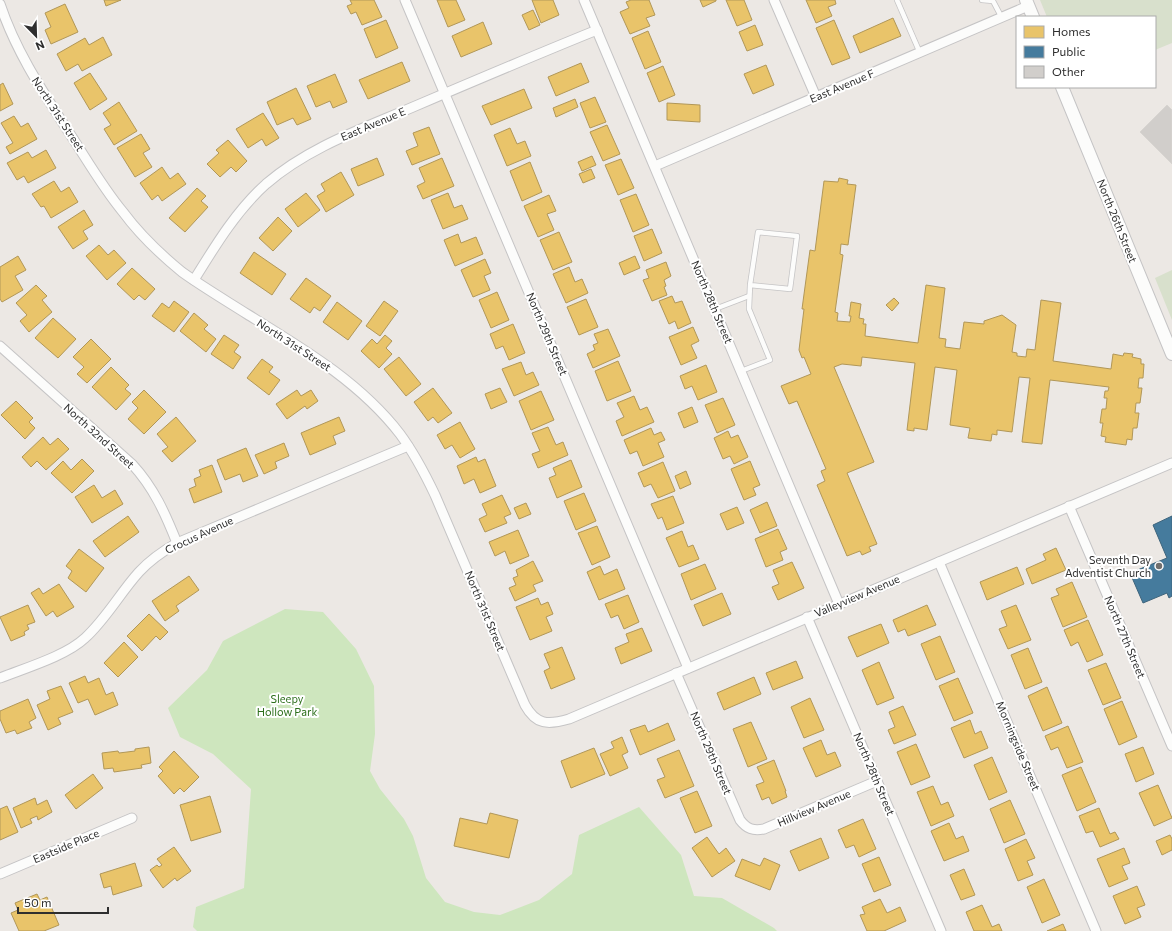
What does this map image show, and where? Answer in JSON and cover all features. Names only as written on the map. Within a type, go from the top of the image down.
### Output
[{"type":"street","name":"North 29th Street","points":[[405,0],[688,668]]},
{"type":"street","name":"North 28th Street","points":[[584,0],[839,604]]},
{"type":"street","points":[[774,0],[816,97]]},
{"type":"street","name":"North 31st Street","points":[[0,4],[13,38],[28,68],[113,199],[146,240],[168,260],[194,280],[308,353],[342,377],[376,406],[408,446],[419,463],[435,495],[525,705],[529,712],[540,722]]},
{"type":"street","name":"East Avenue F","points":[[655,166],[1002,18],[1029,8]]},
{"type":"street","name":"East Avenue E","points":[[194,280],[226,229],[253,197],[284,170],[301,158],[334,141],[597,30]]},
{"type":"street","name":"North 26th Street","points":[[1062,88],[1172,354]]},
{"type":"street","name":"North 32nd Street","points":[[0,346],[132,464],[142,476],[159,502],[177,543]]},
{"type":"street","name":"Crocus Avenue","points":[[0,678],[66,651],[80,642],[96,626],[138,573],[147,564],[177,543],[408,446]]},
{"type":"street","name":"Valleyview Avenue","points":[[540,722],[550,723],[569,719],[1172,463]]},
{"type":"street","name":"North 27th Street","points":[[1070,506],[1172,746]]},
{"type":"street","name":"Morningside Street","points":[[939,562],[1096,931]]},
{"type":"street","name":"North 28th Street","points":[[807,617],[941,931]]},
{"type":"street","name":"North 29th Street","points":[[676,673],[740,820],[751,830]]},
{"type":"street","name":"Hillview Avenue","points":[[751,830],[757,831],[764,829],[877,781]]},
{"type":"street","name":"Eastside Place","points":[[0,874],[132,818]]},
{"type":"lane","points":[[904,0],[898,1],[920,53]]},
{"type":"lane","points":[[982,0],[993,1],[1002,18]]},
{"type":"lane","points":[[741,371],[770,360],[749,309],[750,285],[758,232],[797,236],[790,289],[750,285]]},
{"type":"lane","points":[[715,309],[749,296]]},
{"type":"green space","points":[[1040,0],[1172,0],[1172,43],[1156,50],[1156,16],[1047,16]]},
{"type":"green space","points":[[1172,270],[1172,320],[1155,278]]},
{"type":"green space","name":"Sleepy Hollow Park","points":[[285,609],[323,612],[356,649],[374,686],[375,734],[370,771],[380,789],[404,819],[413,836],[426,878],[445,902],[474,912],[500,915],[539,900],[572,874],[579,835],[639,807],[681,855],[694,896],[722,898],[777,931],[197,931],[193,927],[196,907],[244,888],[251,789],[213,754],[180,737],[168,708],[207,670],[223,641]]},
{"type":"building: Homes","points":[[104,0],[121,0],[106,6]]},
{"type":"building: Homes","points":[[350,0],[374,0],[382,17],[362,25],[356,12],[351,14],[347,6],[352,4]]},
{"type":"building: Homes","points":[[437,0],[456,0],[465,20],[448,27]]},
{"type":"building: Homes","points":[[532,0],[553,0],[559,15],[541,23]]},
{"type":"building: Homes","points":[[631,0],[649,0],[655,15],[646,18],[650,26],[630,34],[620,12],[629,8],[626,2]]},
{"type":"building: Homes","points":[[700,0],[716,0],[716,1],[703,7]]},
{"type":"building: Homes","points":[[726,0],[744,0],[752,20],[737,26]]},
{"type":"building: Homes","points":[[806,0],[835,0],[836,4],[828,7],[832,16],[816,23]]},
{"type":"building: Homes","points":[[65,4],[78,32],[51,44],[45,30],[51,27],[45,13]]},
{"type":"building: Homes","points":[[533,10],[540,25],[529,30],[522,15]]},
{"type":"building: Homes","points":[[893,18],[901,36],[860,53],[853,36]]},
{"type":"building: Homes","points":[[386,20],[398,48],[376,58],[364,29]]},
{"type":"building: Homes","points":[[834,20],[850,58],[832,65],[816,28]]},
{"type":"building: Homes","points":[[483,22],[492,44],[461,57],[452,36]]},
{"type":"building: Homes","points":[[755,25],[763,45],[747,51],[739,32]]},
{"type":"building: Homes","points":[[648,31],[661,62],[645,69],[632,38]]},
{"type":"building: Homes","points":[[103,37],[112,55],[82,71],[78,64],[66,71],[57,54],[85,38],[89,45]]},
{"type":"building: Homes","points":[[402,62],[410,81],[368,99],[359,80]]},
{"type":"building: Homes","points":[[581,63],[589,82],[556,96],[548,77]]},
{"type":"building: Homes","points":[[766,65],[774,85],[753,94],[744,74]]},
{"type":"building: Homes","points":[[663,66],[675,95],[659,102],[647,73]]},
{"type":"building: Homes","points":[[90,73],[107,99],[90,110],[74,83]]},
{"type":"building: Homes","points":[[335,74],[347,102],[333,108],[330,101],[316,107],[307,86]]},
{"type":"building: Homes","points":[[3,83],[13,104],[0,111],[0,85]]},
{"type":"building: Homes","points":[[296,88],[311,119],[297,125],[293,118],[277,125],[267,102]]},
{"type":"building: Homes","points":[[524,89],[532,108],[491,125],[482,106]]},
{"type":"building: Homes","points":[[595,97],[606,122],[590,128],[580,103]]},
{"type":"building: Homes","points":[[575,99],[578,107],[556,117],[553,108]]},
{"type":"building: Homes","points":[[119,102],[137,131],[114,145],[104,129],[111,125],[103,113]]},
{"type":"building: Homes","points":[[667,103],[700,105],[700,122],[667,120]]},
{"type":"building: Homes","points":[[263,113],[279,138],[266,146],[262,139],[248,148],[236,129]]},
{"type":"building: Homes","points":[[14,116],[21,127],[28,123],[37,139],[10,154],[6,147],[13,143],[1,123]]},
{"type":"building: Homes","points":[[607,125],[620,154],[603,161],[590,132]]},
{"type":"building: Homes","points":[[429,127],[440,154],[412,165],[406,151],[418,146],[413,133]]},
{"type":"building: Homes","points":[[510,128],[517,144],[525,141],[531,156],[507,166],[494,135]]},
{"type":"building: Homes","points":[[141,134],[150,149],[143,153],[152,167],[135,177],[117,148]]},
{"type":"building: Homes","points":[[228,140],[247,161],[236,172],[231,167],[220,177],[207,164],[219,153],[216,150]]},
{"type":"building: Homes","points":[[46,150],[56,168],[28,183],[24,176],[17,180],[7,163],[28,152],[32,158]]},
{"type":"building: Homes","points":[[592,156],[596,165],[582,171],[578,162]]},
{"type":"building: Homes","points":[[377,158],[384,175],[358,186],[351,169]]},
{"type":"building: Homes","points":[[442,158],[454,186],[423,199],[417,186],[425,182],[419,168]]},
{"type":"building: Homes","points":[[621,159],[634,188],[618,195],[605,165]]},
{"type":"building: Homes","points":[[530,162],[542,192],[522,201],[510,171]]},
{"type":"building: Homes","points":[[162,167],[170,179],[178,173],[186,184],[162,201],[158,195],[152,200],[140,183]]},
{"type":"building: Homes","points":[[591,169],[595,178],[583,183],[579,174]]},
{"type":"building: Homes","points":[[341,172],[354,195],[326,212],[317,196],[325,191],[321,184]]},
{"type":"building: Homes","points":[[839,178],[848,180],[847,184],[856,185],[848,245],[841,244],[840,254],[843,255],[835,312],[838,313],[837,321],[850,322],[851,316],[849,316],[851,302],[861,304],[859,318],[864,319],[863,324],[866,324],[865,336],[918,343],[926,285],[945,288],[939,338],[946,339],[945,347],[960,349],[964,322],[984,324],[984,321],[1002,315],[1016,325],[1012,352],[1017,353],[1017,356],[1026,357],[1027,349],[1035,350],[1041,300],[1061,303],[1053,361],[1111,369],[1113,354],[1123,356],[1124,353],[1133,354],[1132,357],[1141,359],[1141,364],[1144,364],[1143,378],[1139,378],[1138,388],[1142,388],[1140,403],[1136,403],[1135,413],[1139,413],[1137,428],[1133,428],[1132,440],[1127,439],[1126,445],[1105,442],[1106,437],[1101,436],[1103,423],[1100,423],[1102,409],[1106,409],[1107,398],[1104,398],[1105,391],[1108,391],[1109,387],[1050,380],[1042,444],[1022,442],[1030,378],[1019,377],[1012,432],[997,430],[997,435],[992,434],[991,441],[968,438],[970,428],[950,425],[957,370],[935,367],[927,430],[914,428],[914,431],[907,430],[915,363],[862,357],[861,366],[842,364],[834,367],[874,462],[847,473],[877,544],[869,547],[871,551],[862,555],[860,551],[847,556],[817,485],[825,481],[821,471],[826,469],[797,401],[789,404],[781,386],[811,374],[804,357],[802,358],[799,350],[804,309],[802,309],[810,250],[815,251],[824,181],[838,182]]},
{"type":"building: Homes","points":[[54,181],[61,192],[69,187],[78,202],[51,218],[44,206],[41,207],[32,194]]},
{"type":"building: Homes","points":[[197,188],[206,196],[201,201],[208,207],[185,232],[169,218]]},
{"type":"building: Homes","points":[[306,193],[320,210],[298,227],[285,209]]},
{"type":"building: Homes","points":[[448,193],[454,208],[462,205],[468,219],[443,229],[431,200]]},
{"type":"building: Homes","points":[[636,194],[649,225],[633,232],[620,200]]},
{"type":"building: Homes","points":[[549,195],[556,211],[547,214],[554,230],[538,237],[524,206]]},
{"type":"building: Homes","points":[[84,210],[93,225],[83,231],[88,239],[73,249],[58,227]]},
{"type":"building: Homes","points":[[278,217],[292,231],[273,251],[259,238]]},
{"type":"building: Homes","points":[[652,229],[662,253],[644,261],[634,236]]},
{"type":"building: Homes","points":[[559,232],[572,262],[553,270],[540,240]]},
{"type":"building: Homes","points":[[458,234],[461,243],[476,237],[483,254],[455,266],[444,240]]},
{"type":"building: Homes","points":[[99,245],[108,255],[114,250],[126,263],[107,280],[86,256]]},
{"type":"building: Homes","points":[[254,252],[286,274],[272,295],[240,273]]},
{"type":"building: Homes","points":[[18,256],[26,270],[15,276],[23,290],[2,302],[0,299],[0,267]]},
{"type":"building: Homes","points":[[635,256],[640,268],[624,275],[619,263]]},
{"type":"building: Homes","points":[[485,259],[491,273],[484,276],[490,290],[473,297],[461,270]]},
{"type":"building: Homes","points":[[666,262],[671,276],[664,280],[666,286],[664,287],[667,295],[652,301],[643,280],[649,278],[646,270]]},
{"type":"building: Homes","points":[[569,267],[575,282],[582,279],[588,293],[566,303],[553,274]]},
{"type":"building: Homes","points":[[132,268],[155,289],[145,300],[139,295],[134,300],[117,284]]},
{"type":"building: Homes","points":[[306,278],[331,296],[320,311],[314,307],[310,313],[290,299]]},
{"type":"building: Homes","points":[[36,285],[47,296],[42,300],[52,312],[29,332],[20,321],[27,315],[16,303]]},
{"type":"building: Homes","points":[[497,292],[509,320],[491,328],[479,300]]},
{"type":"building: Homes","points":[[672,296],[675,303],[682,301],[691,323],[678,329],[675,321],[669,324],[659,301]]},
{"type":"building: Homes","points":[[894,298],[899,303],[892,311],[886,305]]},
{"type":"building: Homes","points":[[586,299],[598,327],[579,335],[567,307]]},
{"type":"building: Homes","points":[[174,301],[189,312],[174,332],[152,316],[162,303],[169,308]]},
{"type":"building: Homes","points":[[384,301],[398,311],[380,336],[366,326]]},
{"type":"building: Homes","points":[[337,302],[362,321],[348,340],[323,322]]},
{"type":"building: Homes","points":[[194,313],[208,325],[204,329],[216,339],[206,352],[180,331]]},
{"type":"building: Homes","points":[[53,318],[76,339],[58,358],[35,338]]},
{"type":"building: Homes","points":[[513,324],[525,353],[509,360],[503,346],[496,349],[490,334]]},
{"type":"building: Homes","points":[[693,327],[699,341],[691,345],[697,358],[681,365],[669,337]]},
{"type":"building: Homes","points":[[608,329],[620,356],[593,368],[587,354],[595,350],[593,345],[598,343],[594,334]]},
{"type":"building: Homes","points":[[224,335],[239,345],[234,352],[241,357],[233,369],[211,354]]},
{"type":"building: Homes","points":[[385,335],[392,341],[386,348],[392,354],[379,368],[361,351],[372,339],[377,344]]},
{"type":"building: Homes","points":[[91,339],[111,359],[87,383],[77,374],[84,367],[73,357]]},
{"type":"building: Homes","points":[[399,357],[421,384],[406,396],[384,369]]},
{"type":"building: Homes","points":[[262,359],[273,367],[269,372],[280,380],[269,395],[247,378]]},
{"type":"building: Homes","points":[[618,361],[631,391],[607,401],[595,371]]},
{"type":"building: Homes","points":[[521,362],[526,375],[533,372],[539,385],[514,396],[502,369]]},
{"type":"building: Homes","points":[[706,365],[717,392],[698,400],[692,386],[685,389],[680,376]]},
{"type":"building: Homes","points":[[111,367],[129,385],[125,389],[131,394],[116,410],[92,387]]},
{"type":"building: Homes","points":[[433,388],[452,413],[438,423],[433,417],[428,421],[414,402]]},
{"type":"building: Homes","points":[[500,388],[507,402],[491,409],[485,394]]},
{"type":"building: Homes","points":[[144,390],[166,412],[144,434],[128,419],[138,408],[132,402]]},
{"type":"building: Homes","points":[[297,390],[301,396],[311,390],[318,401],[307,409],[305,406],[287,419],[276,404]]},
{"type":"building: Homes","points":[[541,391],[554,420],[531,430],[519,401]]},
{"type":"building: Homes","points":[[634,396],[640,410],[647,407],[654,422],[622,436],[616,421],[624,417],[617,403]]},
{"type":"building: Homes","points":[[723,398],[735,425],[717,433],[705,405]]},
{"type":"building: Homes","points":[[16,401],[33,418],[29,422],[35,428],[25,439],[1,415]]},
{"type":"building: Homes","points":[[692,407],[698,422],[684,428],[678,413]]},
{"type":"building: Homes","points":[[176,417],[196,441],[172,462],[162,451],[168,447],[157,434]]},
{"type":"building: Homes","points":[[339,417],[345,431],[333,436],[336,444],[310,455],[301,433]]},
{"type":"building: Homes","points":[[460,422],[475,449],[460,458],[452,445],[445,449],[437,435]]},
{"type":"building: Homes","points":[[548,427],[556,445],[563,442],[568,455],[538,468],[532,454],[540,451],[532,433]]},
{"type":"building: Homes","points":[[651,428],[654,435],[661,432],[665,440],[658,443],[664,457],[643,466],[637,451],[630,454],[624,440]]},
{"type":"building: Homes","points":[[728,431],[731,438],[738,435],[748,457],[734,464],[730,456],[723,459],[714,438]]},
{"type":"building: Homes","points":[[43,437],[50,445],[58,438],[69,449],[46,470],[37,461],[31,467],[22,457]]},
{"type":"building: Homes","points":[[284,443],[289,456],[275,462],[277,468],[264,474],[255,455]]},
{"type":"building: Homes","points":[[246,448],[258,476],[243,482],[240,474],[225,480],[217,460]]},
{"type":"building: Homes","points":[[476,457],[478,462],[485,459],[496,486],[480,493],[474,479],[464,484],[457,466]]},
{"type":"building: Homes","points":[[82,459],[94,471],[72,493],[51,473],[63,461],[71,470]]},
{"type":"building: Homes","points":[[571,460],[582,487],[557,498],[549,478],[556,475],[553,468]]},
{"type":"building: Homes","points":[[750,461],[760,485],[753,488],[756,495],[744,500],[731,469]]},
{"type":"building: Homes","points":[[663,462],[675,491],[658,498],[651,484],[644,487],[638,473]]},
{"type":"building: Homes","points":[[212,465],[222,492],[194,503],[189,489],[196,486],[194,479],[201,476],[199,470]]},
{"type":"building: Homes","points":[[686,471],[691,484],[680,489],[675,476]]},
{"type":"building: Homes","points":[[94,485],[102,498],[115,490],[123,504],[92,523],[75,497]]},
{"type":"building: Homes","points":[[584,493],[596,521],[576,530],[564,501]]},
{"type":"building: Homes","points":[[502,495],[511,514],[504,517],[507,523],[485,532],[479,519],[487,515],[482,504]]},
{"type":"building: Homes","points":[[673,496],[684,523],[667,530],[662,517],[658,519],[651,504]]},
{"type":"building: Homes","points":[[767,502],[777,526],[760,533],[750,510]]},
{"type":"building: Homes","points":[[526,503],[531,514],[519,519],[514,508]]},
{"type":"building: Homes","points":[[737,507],[744,523],[727,530],[720,514]]},
{"type":"building: Homes","points":[[128,516],[139,532],[105,557],[93,541]]},
{"type":"building: Homes","points":[[597,526],[610,557],[592,565],[578,533]]},
{"type":"building: Homes","points":[[778,529],[787,549],[780,552],[783,560],[766,567],[755,539]]},
{"type":"building: Homes","points":[[518,530],[529,556],[510,564],[505,551],[495,556],[489,542]]},
{"type":"building: Homes","points":[[682,531],[688,547],[693,545],[699,559],[679,567],[666,538]]},
{"type":"building: Homes","points":[[1056,548],[1066,570],[1032,584],[1026,569],[1046,560],[1043,554]]},
{"type":"building: Homes","points":[[79,549],[104,568],[86,592],[68,578],[72,571],[66,566]]},
{"type":"building: Homes","points":[[533,561],[543,581],[533,585],[536,591],[515,601],[509,588],[516,585],[513,578],[518,576],[516,570]]},
{"type":"building: Homes","points":[[792,562],[804,588],[778,600],[772,587],[779,584],[773,570]]},
{"type":"building: Homes","points":[[705,564],[716,589],[691,600],[681,574]]},
{"type":"building: Homes","points":[[600,566],[604,575],[617,569],[625,589],[599,600],[587,572]]},
{"type":"building: Homes","points":[[1017,567],[1024,584],[987,600],[980,582]]},
{"type":"building: Homes","points":[[189,576],[199,590],[176,606],[179,611],[165,621],[152,601]]},
{"type":"building: Homes","points":[[1072,582],[1087,617],[1063,627],[1051,598],[1059,595],[1056,589]]},
{"type":"building: Homes","points":[[59,584],[74,607],[57,617],[53,611],[46,616],[31,593],[39,588],[43,594]]},
{"type":"building: Homes","points":[[722,593],[731,614],[703,626],[694,605]]},
{"type":"building: Homes","points":[[628,595],[639,622],[624,629],[618,615],[611,618],[605,604]]},
{"type":"building: Homes","points":[[538,598],[541,605],[548,602],[553,614],[546,617],[552,631],[530,640],[516,607]]},
{"type":"building: Homes","points":[[28,605],[35,622],[27,625],[29,629],[24,632],[25,635],[11,641],[0,617]]},
{"type":"building: Homes","points":[[927,605],[936,625],[908,636],[905,629],[898,632],[893,620]]},
{"type":"building: Homes","points":[[1016,605],[1031,640],[1008,649],[999,629],[1007,626],[1001,611]]},
{"type":"building: Homes","points":[[149,614],[168,632],[160,640],[156,636],[142,651],[127,636]]},
{"type":"building: Homes","points":[[1088,620],[1103,655],[1087,662],[1078,642],[1071,646],[1064,630]]},
{"type":"building: Homes","points":[[881,624],[889,643],[857,657],[848,637]]},
{"type":"building: Homes","points":[[642,628],[652,651],[621,664],[615,648],[629,642],[626,634]]},
{"type":"building: Homes","points":[[940,636],[955,672],[936,680],[921,644]]},
{"type":"building: Homes","points":[[124,642],[138,657],[118,677],[104,663]]},
{"type":"building: Homes","points":[[562,647],[575,679],[551,689],[544,671],[550,668],[544,654]]},
{"type":"building: Homes","points":[[1028,648],[1042,682],[1025,689],[1011,655]]},
{"type":"building: Homes","points":[[796,661],[803,678],[773,690],[766,673]]},
{"type":"building: Homes","points":[[879,662],[894,698],[877,705],[862,670]]},
{"type":"building: Homes","points":[[1106,663],[1121,698],[1103,705],[1088,670]]},
{"type":"building: Homes","points":[[85,676],[88,683],[99,678],[106,695],[113,692],[118,705],[95,715],[88,699],[78,703],[69,683]]},
{"type":"building: Homes","points":[[754,677],[761,694],[724,710],[717,693]]},
{"type":"building: Homes","points":[[958,678],[973,713],[954,721],[939,686]]},
{"type":"building: Homes","points":[[61,686],[73,712],[58,718],[61,724],[48,730],[37,705],[50,699],[47,691]]},
{"type":"building: Homes","points":[[1047,687],[1062,723],[1043,731],[1028,696]]},
{"type":"building: Homes","points":[[810,698],[824,730],[804,738],[791,707]]},
{"type":"building: Homes","points":[[28,699],[36,718],[29,722],[32,728],[17,734],[15,730],[6,733],[0,719],[0,711]]},
{"type":"building: Homes","points":[[1122,701],[1137,737],[1119,745],[1104,709]]},
{"type":"building: Homes","points":[[903,706],[916,735],[894,744],[888,730],[895,727],[889,712]]},
{"type":"building: Homes","points":[[970,720],[975,734],[981,731],[988,748],[964,758],[951,728]]},
{"type":"building: Homes","points":[[751,722],[767,759],[748,767],[733,729]]},
{"type":"building: Homes","points":[[668,723],[675,740],[640,755],[630,730],[645,725],[648,732]]},
{"type":"building: Homes","points":[[1068,726],[1083,762],[1067,768],[1058,747],[1051,750],[1045,736]]},
{"type":"building: Homes","points":[[622,737],[628,752],[622,755],[628,768],[610,776],[600,754],[614,748],[611,742]]},
{"type":"building: Homes","points":[[821,740],[827,755],[835,752],[841,766],[816,777],[803,748]]},
{"type":"building: Homes","points":[[916,744],[930,777],[911,785],[897,752]]},
{"type":"building: Homes","points":[[149,747],[151,763],[141,765],[142,768],[114,772],[113,768],[104,769],[102,753],[135,751],[135,749]]},
{"type":"building: Homes","points":[[1143,747],[1154,774],[1136,782],[1125,754]]},
{"type":"building: Homes","points":[[594,748],[605,774],[571,788],[561,761]]},
{"type":"building: Homes","points":[[679,750],[694,786],[665,798],[657,780],[665,777],[657,759]]},
{"type":"building: Homes","points":[[174,751],[199,777],[184,792],[180,788],[174,794],[158,776],[163,771],[159,767]]},
{"type":"building: Homes","points":[[992,757],[1007,792],[989,800],[974,765]]},
{"type":"building: Homes","points":[[774,760],[787,797],[772,804],[769,797],[762,800],[756,785],[764,782],[757,767]]},
{"type":"building: Homes","points":[[1081,767],[1096,802],[1077,811],[1062,775]]},
{"type":"building: Homes","points":[[93,774],[103,788],[76,809],[65,795]]},
{"type":"building: Homes","points":[[1158,785],[1172,818],[1154,826],[1139,793]]},
{"type":"building: Homes","points":[[933,786],[941,805],[948,802],[954,816],[931,826],[917,792]]},
{"type":"building: Homes","points":[[697,791],[712,826],[695,833],[680,798]]},
{"type":"building: Homes","points":[[210,796],[221,832],[191,841],[180,805]]},
{"type":"building: Homes","points":[[35,798],[37,805],[47,800],[52,812],[38,820],[37,816],[30,819],[32,823],[21,828],[13,808]]},
{"type":"building: Homes","points":[[1010,800],[1025,834],[1004,843],[990,809]]},
{"type":"building: Homes","points":[[7,806],[18,832],[0,840],[0,809]]},
{"type":"building: Homes","points":[[1099,808],[1110,834],[1115,832],[1119,839],[1100,847],[1093,831],[1086,833],[1079,816]]},
{"type":"building: Homes","points":[[490,813],[518,820],[509,858],[454,846],[460,818],[487,824]]},
{"type":"building: Homes","points":[[863,819],[876,849],[859,857],[854,845],[846,848],[838,830]]},
{"type":"building: Homes","points":[[949,823],[956,839],[963,836],[969,851],[944,861],[931,831]]},
{"type":"building: Homes","points":[[1170,835],[1172,839],[1172,850],[1162,855],[1156,841]]},
{"type":"building: Homes","points":[[707,837],[719,854],[726,848],[735,861],[712,877],[692,848]]},
{"type":"building: Homes","points":[[821,838],[829,858],[799,871],[790,851]]},
{"type":"building: Homes","points":[[1026,839],[1035,858],[1027,861],[1033,875],[1018,881],[1005,849]]},
{"type":"building: Homes","points":[[174,847],[191,871],[177,881],[175,878],[163,888],[150,870],[157,865],[159,867],[162,865],[157,859]]},
{"type":"building: Homes","points":[[1124,848],[1130,863],[1122,866],[1128,879],[1109,887],[1097,859]]},
{"type":"building: Homes","points":[[879,857],[891,885],[874,892],[862,864]]},
{"type":"building: Homes","points":[[764,858],[780,865],[770,890],[735,876],[742,859],[760,866]]},
{"type":"building: Homes","points":[[135,863],[142,886],[113,895],[111,886],[104,888],[100,874]]},
{"type":"building: Homes","points":[[964,869],[975,895],[961,900],[950,875]]},
{"type":"building: Homes","points":[[1044,879],[1060,915],[1042,923],[1027,887]]},
{"type":"building: Homes","points":[[1137,886],[1145,905],[1137,908],[1141,917],[1125,924],[1113,896]]},
{"type":"building: Homes","points":[[37,894],[40,900],[47,897],[59,925],[44,931],[19,931],[11,913],[18,910],[15,903]]},
{"type":"building: Homes","points":[[880,899],[887,913],[900,907],[906,921],[884,931],[867,931],[860,915],[865,914],[862,907]]},
{"type":"building: Homes","points":[[982,905],[992,927],[999,924],[1002,931],[974,931],[966,912]]},
{"type":"building: Homes","points":[[1063,924],[1066,931],[1047,931]]},
{"type":"building: Public","name":"Seventh Day Adventist Church","points":[[1172,516],[1172,596],[1169,598],[1167,593],[1143,603],[1130,573],[1167,558],[1153,525]]},
{"type":"building: Other","points":[[1167,105],[1172,110],[1172,164],[1140,132]]},
{"type":"place","name":"Seventh Day Adventist Church","points":[[1159,566]]}]
